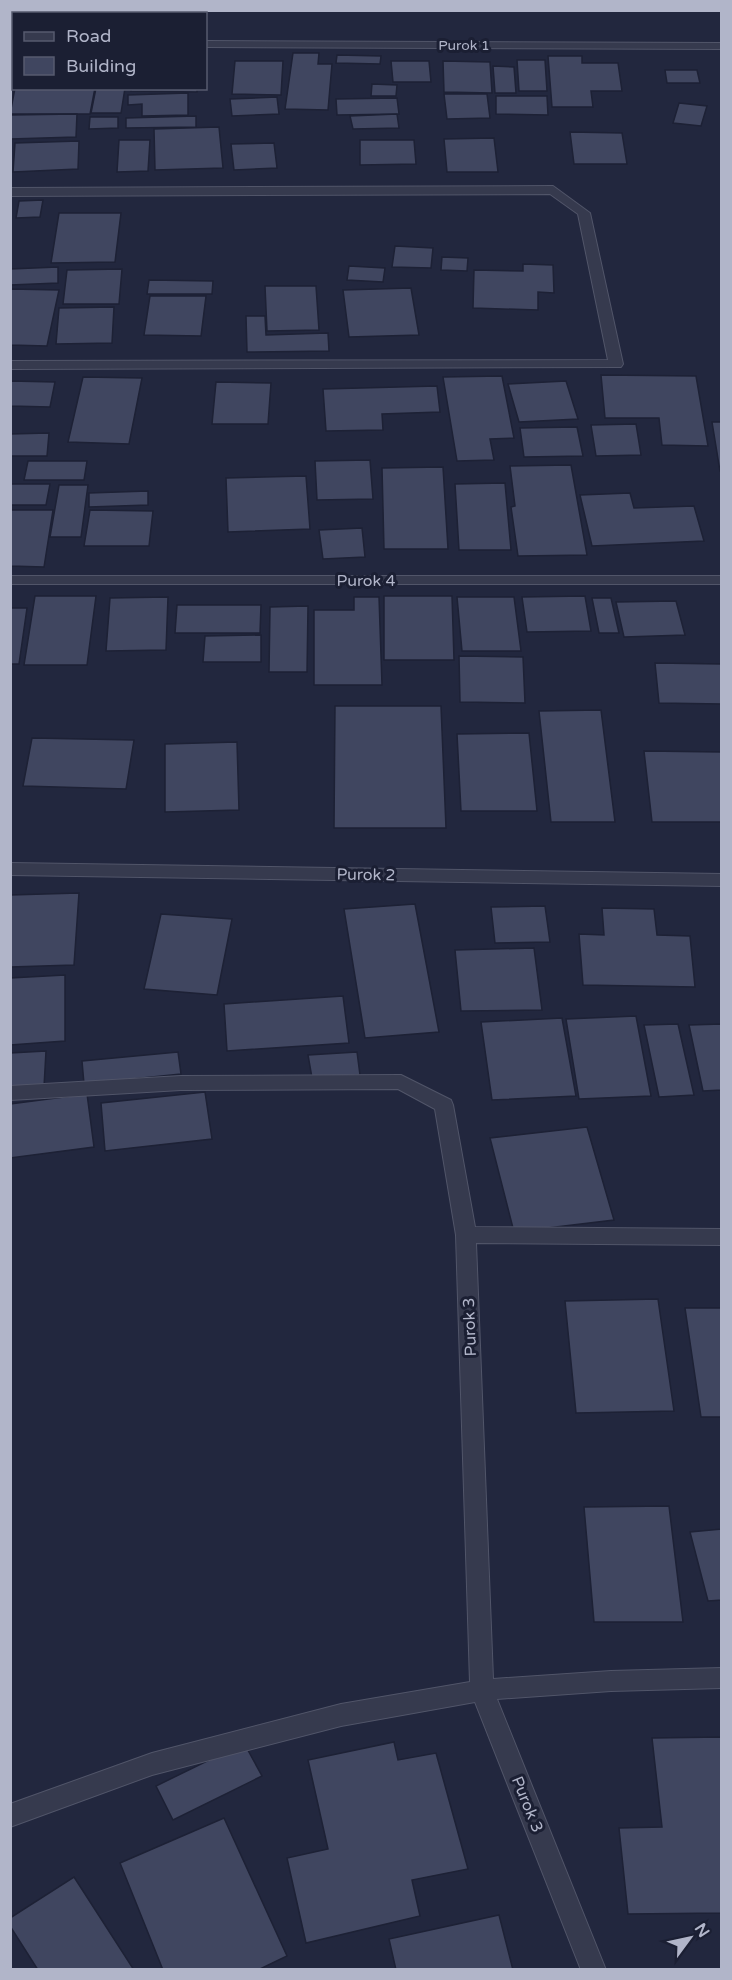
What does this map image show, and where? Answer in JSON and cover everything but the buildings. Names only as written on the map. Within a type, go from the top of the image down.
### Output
[{"type":"street","name":"Purok 1","points":[[207,44],[722,46]]},
{"type":"street","points":[[10,192],[553,190],[584,213],[616,364],[10,365]]},
{"type":"street","name":"Purok 4","points":[[10,580],[722,580]]},
{"type":"street","name":"Purok 2","points":[[10,869],[722,880]]},
{"type":"street","name":"Purok 3","points":[[10,1094],[181,1083],[401,1082],[444,1104],[466,1235],[482,1690],[594,1970]]},
{"type":"street","points":[[466,1235],[722,1237]]},
{"type":"street","points":[[10,1816],[152,1764],[341,1715],[482,1690],[611,1681],[722,1678]]}]
